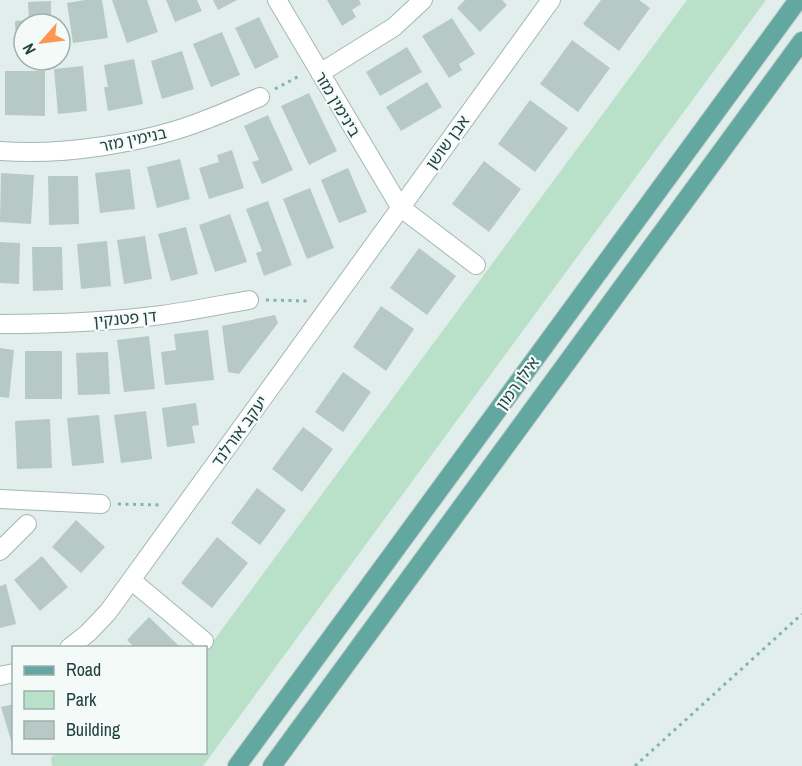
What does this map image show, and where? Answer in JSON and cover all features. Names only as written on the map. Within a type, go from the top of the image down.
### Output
[{"type":"main road","name":"אילן רמון","points":[[237,766],[798,0]]},
{"type":"main road","name":"אילן רמון","points":[[272,766],[802,41]]},
{"type":"street","name":"בינימין מזר","points":[[277,0],[400,207]]},
{"type":"street","points":[[319,70],[394,27],[423,0]]},
{"type":"street","name":"אבן שושן","points":[[400,207],[551,0]]},
{"type":"street","name":"בנימין מזר","points":[[0,151],[75,149],[160,135],[204,121],[260,97]]},
{"type":"street","points":[[400,207],[476,265]]},
{"type":"street","name":"יעקב אורלנד","points":[[72,646],[108,612],[400,207]]},
{"type":"street","name":"דן פטנקין","points":[[0,324],[106,321],[162,315],[249,300]]},
{"type":"street","points":[[0,499],[101,504]]},
{"type":"street","points":[[0,551],[27,524]]},
{"type":"street","points":[[131,580],[204,641]]},
{"type":"path","points":[[260,97],[319,70]]},
{"type":"path","points":[[249,300],[332,301]]},
{"type":"path","points":[[101,504],[185,506]]},
{"type":"path","points":[[635,766],[802,614]]},
{"type":"green space","points":[[687,0],[766,0],[203,766],[52,766],[51,757],[56,754],[207,754],[207,650]]},
{"type":"building","points":[[102,0],[108,38],[73,43],[72,12],[68,12],[67,3]]},
{"type":"building","points":[[112,0],[147,0],[158,32],[127,43]]},
{"type":"building","points":[[166,0],[197,0],[202,11],[175,22]]},
{"type":"building","points":[[213,0],[237,0],[218,10]]},
{"type":"building","points":[[327,0],[359,0],[361,4],[352,10],[356,17],[342,26]]},
{"type":"building","points":[[465,0],[502,0],[507,5],[480,32],[457,8]]},
{"type":"building","points":[[601,0],[639,0],[650,8],[619,51],[583,24]]},
{"type":"building","points":[[51,1],[51,12],[29,12],[28,2]]},
{"type":"building","points":[[259,17],[279,57],[255,69],[235,28]]},
{"type":"building","points":[[452,18],[475,54],[459,64],[462,70],[449,78],[422,36]]},
{"type":"building","points":[[222,32],[240,75],[211,87],[193,44]]},
{"type":"building","points":[[572,40],[610,68],[578,112],[540,84]]},
{"type":"building","points":[[407,47],[422,72],[380,96],[366,72]]},
{"type":"building","points":[[182,51],[194,89],[162,99],[151,61]]},
{"type":"building","points":[[134,59],[143,104],[108,111],[104,87],[108,87],[104,65]]},
{"type":"building","points":[[83,66],[87,111],[58,114],[54,72],[72,72],[72,67]]},
{"type":"building","points":[[5,71],[45,72],[45,116],[5,115]]},
{"type":"building","points":[[427,82],[442,107],[401,131],[386,107]]},
{"type":"building","points":[[309,93],[337,151],[309,165],[281,106]]},
{"type":"building","points":[[530,100],[568,128],[535,172],[498,144]]},
{"type":"building","points":[[268,115],[293,170],[262,184],[252,162],[259,160],[244,126]]},
{"type":"building","points":[[232,150],[244,188],[209,199],[199,168],[219,162],[217,155]]},
{"type":"building","points":[[180,159],[190,199],[157,208],[147,167]]},
{"type":"building","points":[[484,161],[521,189],[489,232],[452,204]]},
{"type":"building","points":[[348,168],[367,212],[339,223],[321,180]]},
{"type":"building","points":[[130,169],[135,209],[100,213],[95,173]]},
{"type":"building","points":[[1,173],[34,175],[31,224],[0,222]]},
{"type":"building","points":[[48,176],[78,176],[79,224],[49,225]]},
{"type":"building","points":[[310,188],[334,248],[307,259],[283,199]]},
{"type":"building","points":[[268,201],[292,265],[264,276],[256,253],[262,251],[246,209]]},
{"type":"building","points":[[230,214],[247,262],[215,272],[199,225]]},
{"type":"building","points":[[186,227],[198,274],[171,281],[158,234]]},
{"type":"building","points":[[145,236],[152,279],[124,284],[117,240]]},
{"type":"building","points":[[107,241],[111,286],[81,289],[77,244]]},
{"type":"building","points":[[0,242],[20,243],[19,284],[0,283]]},
{"type":"building","points":[[32,247],[62,247],[63,290],[33,291]]},
{"type":"building","points":[[419,248],[456,276],[427,315],[390,288]]},
{"type":"building","points":[[381,306],[414,329],[386,371],[353,347]]},
{"type":"building","points":[[275,315],[278,323],[239,374],[228,372],[222,326]]},
{"type":"building","points":[[208,330],[214,380],[165,385],[161,352],[176,350],[174,334]]},
{"type":"building","points":[[149,336],[155,389],[124,392],[117,340]]},
{"type":"building","points":[[0,348],[14,350],[9,398],[0,397]]},
{"type":"building","points":[[25,351],[62,351],[62,399],[25,399]]},
{"type":"building","points":[[108,352],[110,394],[78,395],[76,353]]},
{"type":"building","points":[[343,372],[371,392],[343,432],[315,412]]},
{"type":"building","points":[[196,403],[199,425],[192,426],[195,443],[167,447],[162,408]]},
{"type":"building","points":[[146,411],[152,459],[121,463],[114,415]]},
{"type":"building","points":[[99,415],[104,463],[72,466],[67,418]]},
{"type":"building","points":[[50,419],[52,468],[17,469],[15,421]]},
{"type":"building","points":[[303,427],[333,449],[302,492],[272,469]]},
{"type":"building","points":[[257,488],[286,510],[260,545],[231,523]]},
{"type":"building","points":[[76,520],[105,547],[81,573],[52,547]]},
{"type":"building","points":[[217,537],[248,563],[212,608],[181,583]]},
{"type":"building","points":[[42,556],[68,587],[40,611],[14,580]]},
{"type":"building","points":[[6,584],[16,624],[0,628],[0,586]]},
{"type":"building","points":[[149,617],[179,646],[133,646],[127,640]]},
{"type":"building","points":[[12,704],[12,744],[1,707]]}]
